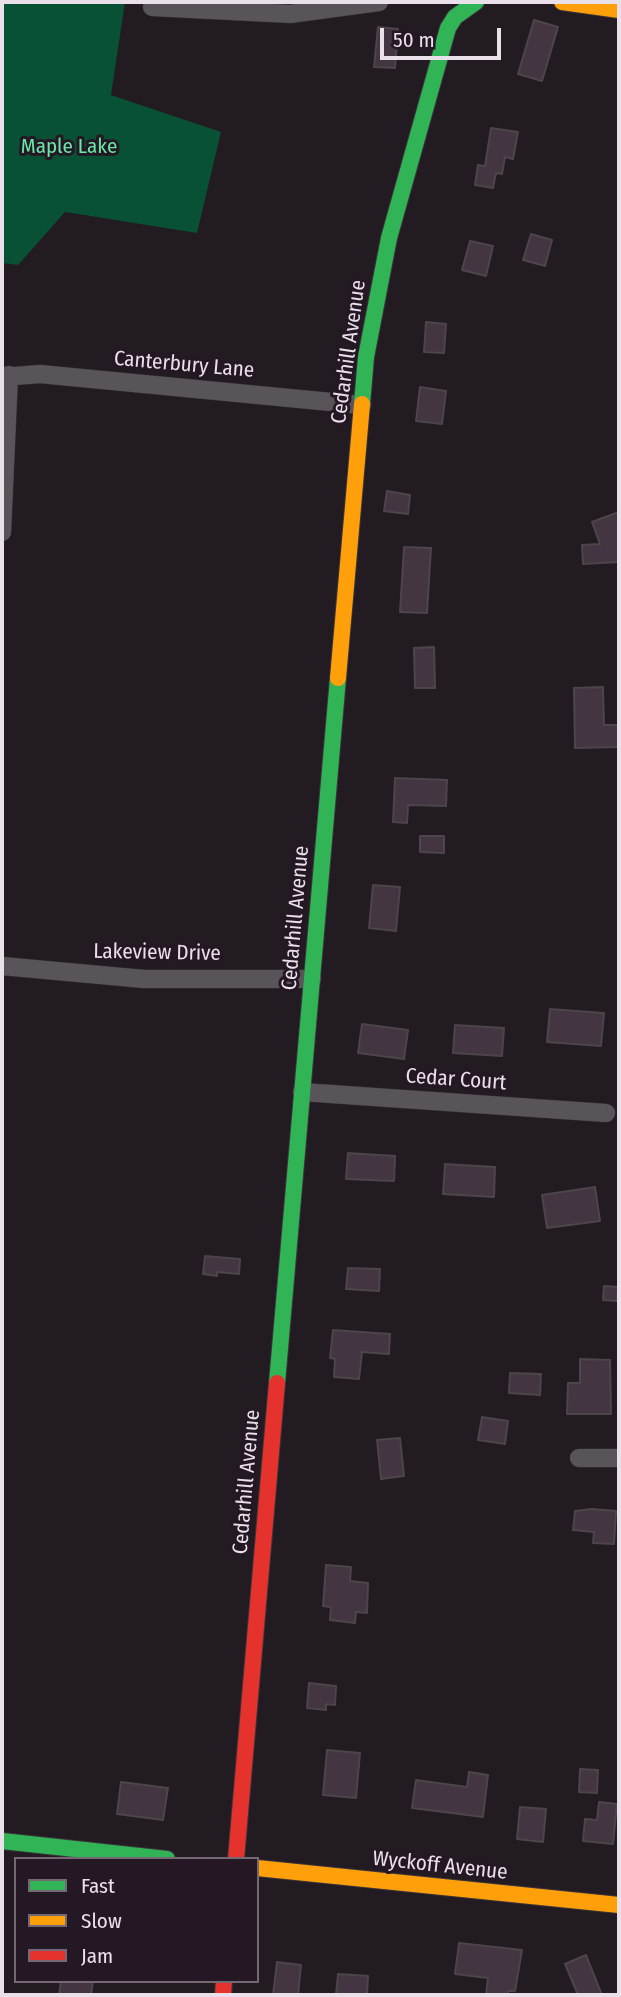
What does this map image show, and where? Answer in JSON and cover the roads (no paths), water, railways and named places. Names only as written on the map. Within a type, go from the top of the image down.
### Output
[{"type":"street","points":[[152,6],[290,14],[379,2]]},
{"type":"street","points":[[562,2],[619,10]]},
{"type":"street","name":"Cedarhill Avenue","points":[[236,1857],[362,405],[377,289],[389,238],[448,28],[466,3]]},
{"type":"street","name":"Canterbury Lane","points":[[6,376],[40,374],[362,405]]},
{"type":"street","points":[[2,532],[6,376]]},
{"type":"street","name":"Lakeview Drive","points":[[2,965],[144,979],[312,979]]},
{"type":"street","name":"Cedar Court","points":[[302,1092],[606,1113]]},
{"type":"street","points":[[579,1458],[619,1458]]},
{"type":"street","points":[[2,1840],[150,1857]]},
{"type":"street","name":"Wyckoff Avenue","points":[[259,1868],[619,1905]]},
{"type":"park label","name":"Maple Lake","points":[[69,147]]}]
